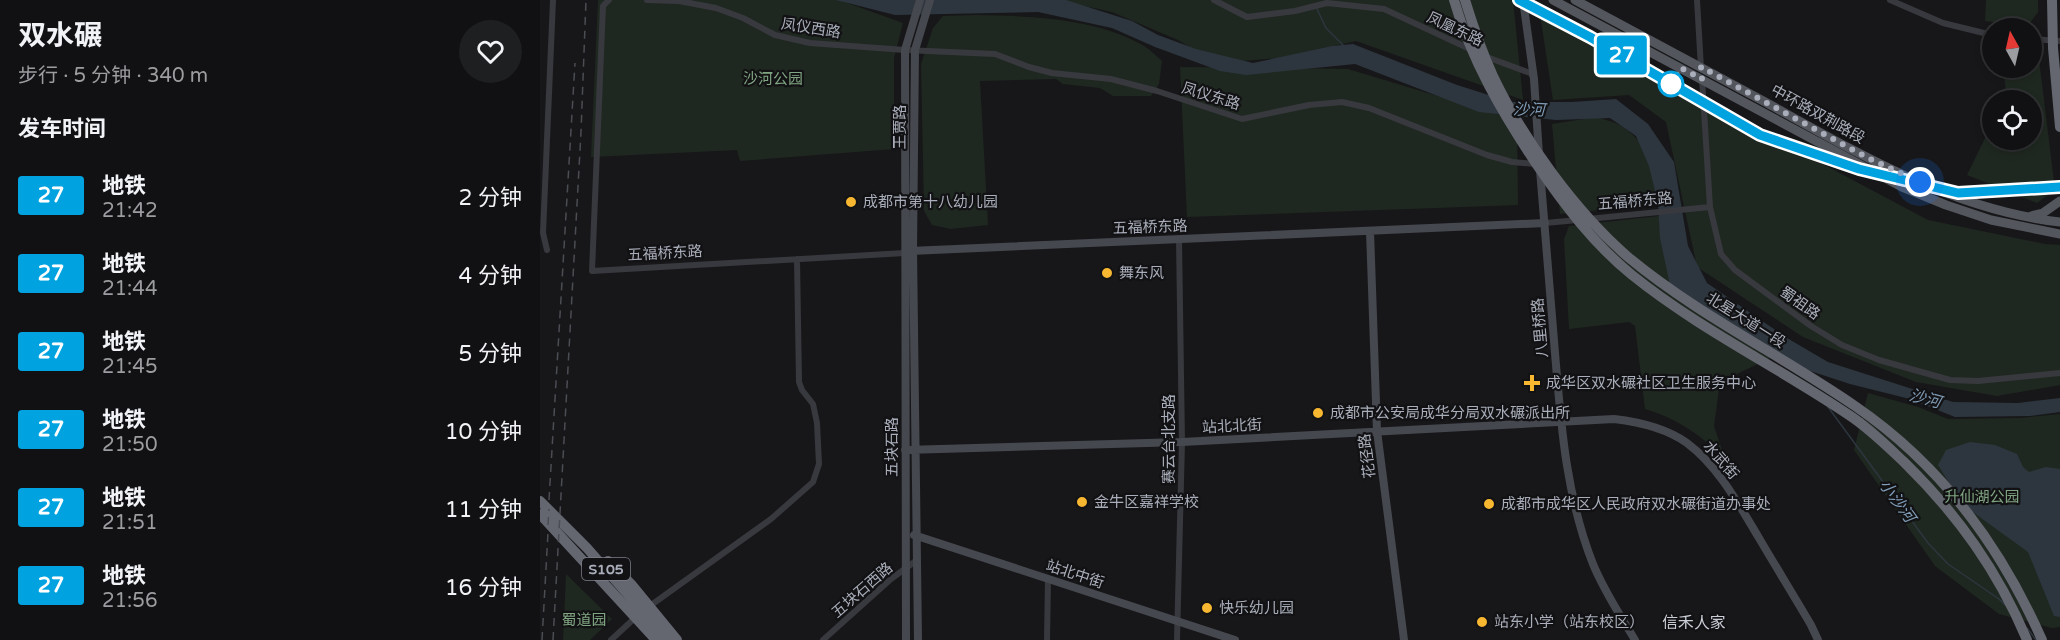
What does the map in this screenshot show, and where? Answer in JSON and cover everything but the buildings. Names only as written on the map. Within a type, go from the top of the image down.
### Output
[{"type":"highway","name":"北星大道一段","points":[[1454,0],[1466,37],[1510,125],[1585,230],[1633,275],[1707,327],[1851,417],[1891,450],[1946,504],[1974,541],[2012,604],[2026,640]]},
{"type":"highway","name":"北星大道一段","points":[[1465,0],[1481,47],[1506,102],[1550,170],[1601,230],[1627,256],[1666,286],[1856,406],[1902,442],[1955,496],[1985,535],[2017,586],[2042,640]]},
{"type":"highway","points":[[2049,0],[2049,23]]},
{"type":"highway","points":[[2049,0],[2060,127]]},
{"type":"highway","name":"S105","points":[[540,501],[588,548],[669,640]]},
{"type":"highway","name":"S105","points":[[543,520],[574,549],[655,640]]},
{"type":"highway","points":[[588,548],[601,554],[632,584],[677,640]]},
{"type":"highway","points":[[574,549],[648,640]]},
{"type":"main road","name":"中环路双荆路段","points":[[1553,0],[1902,187],[1991,220],[2060,234]]},
{"type":"main road","name":"中环路双荆路段","points":[[1575,0],[1868,158],[1937,190],[1980,204],[2060,222]]},
{"type":"main road","points":[[2030,217],[2043,213],[2060,201]]},
{"type":"street","points":[[547,250],[542,233],[553,0]]},
{"type":"street","name":"五福桥东路","points":[[609,0],[603,6],[592,271],[1179,239],[1545,223],[1710,207]]},
{"type":"street","name":"凤仪西路","points":[[647,0],[679,1],[716,8],[743,18],[775,35],[810,43],[910,50]]},
{"type":"street","name":"王贾路","points":[[918,23],[920,0]]},
{"type":"street","name":"王贾路","points":[[910,253],[910,50],[918,23],[930,0]]},
{"type":"street","name":"凤凰东路","points":[[1214,0],[1247,17],[1295,11],[1327,3],[1384,9],[1487,57],[1530,73],[1534,79]]},
{"type":"street","name":"八里桥路","points":[[1523,0],[1536,98],[1561,423],[1568,474],[1577,518],[1593,565],[1611,603],[1635,640]]},
{"type":"street","name":"蜀祖路","points":[[1697,0],[1710,207],[1720,254],[1735,270],[1811,326],[1842,345],[1879,360],[1950,380],[1978,381],[2060,373]]},
{"type":"street","points":[[1890,0],[1943,23],[1982,33]]},
{"type":"street","points":[[2049,23],[2049,41],[2060,113]]},
{"type":"street","points":[[2042,40],[2060,41]]},
{"type":"street","name":"凤仪东路","points":[[910,50],[995,54],[1052,73],[1111,79],[1242,118],[1309,105],[1342,102],[1369,108],[1495,157],[1512,162],[1540,164]]},
{"type":"street","name":"花径路","points":[[1370,231],[1377,431],[1404,640]]},
{"type":"street","name":"赛云台北支路","points":[[1177,640],[1182,442],[1179,239]]},
{"type":"street","name":"五块石路","points":[[910,253],[916,450],[918,640]]},
{"type":"street","name":"五块石路","points":[[906,640],[905,450],[910,253]]},
{"type":"street","points":[[611,640],[649,606],[771,519],[813,482],[819,464],[818,433],[813,404],[799,382],[797,259]]},
{"type":"street","name":"水武街","points":[[1561,423],[1614,419],[1639,422],[1666,431],[1687,443],[1707,461],[1727,487],[1818,640]]},
{"type":"street","name":"站北北街","points":[[905,450],[1182,442],[1561,423]]},
{"type":"street","points":[[540,494],[649,606],[669,640]]},
{"type":"street","points":[[543,520],[562,543],[655,640]]},
{"type":"street","name":"站北中街","points":[[906,534],[917,535],[1235,640]]},
{"type":"street","name":"五块石西路","points":[[823,640],[917,560]]},
{"type":"street","points":[[1047,640],[1048,579]]},
{"type":"green space","name":"沙河公园","points":[[598,0],[839,0],[903,23],[894,58],[894,149],[740,161],[737,150],[591,157]]},
{"type":"green space","points":[[1057,0],[1513,0],[1523,100],[1356,41],[1278,58],[1242,61],[1193,49],[1178,40],[1112,12]]},
{"type":"green space","points":[[1986,0],[2038,0],[2038,12],[2034,18],[1985,18]]},
{"type":"green space","points":[[1540,14],[1928,220],[2045,244],[2060,245],[2060,385],[1997,396],[1916,382],[1803,337],[1697,267],[1666,122],[1629,95],[1553,100]]},
{"type":"green space","points":[[976,15],[1062,20],[1105,29],[1147,48],[1162,61],[1159,84],[1151,96],[1113,96],[1100,88],[1063,84],[1056,79],[980,81],[988,225],[951,229],[932,225],[924,211],[921,64],[933,28],[943,16]]},
{"type":"green space","points":[[1180,67],[1348,69],[1517,120],[1518,205],[1187,217]]},
{"type":"green space","points":[[2004,78],[2041,78],[2055,190],[2037,203],[1967,175],[1982,144],[1982,150],[2042,150],[2042,90],[2006,90]]},
{"type":"green space","points":[[1597,117],[1620,125],[1641,143],[1651,161],[1661,204],[1560,214],[1552,124]]},
{"type":"green space","points":[[1659,216],[1676,270],[1783,352],[1720,382],[1714,426],[1724,456],[1687,428],[1668,417],[1645,409],[1635,326],[1629,322],[1569,329],[1564,239],[1569,226]]},
{"type":"green space","name":"升仙湖公园","points":[[1868,393],[1918,407],[1948,419],[2020,418],[2060,414],[2060,627],[2052,628],[1999,614],[1935,566],[1854,450]]},
{"type":"green space","name":"蜀道园","points":[[566,574],[612,619],[590,640],[563,640]]},
{"type":"water","name":"沙河","points":[[836,0],[1066,0],[1132,21],[1158,35],[1196,49],[1253,63],[1332,46],[1353,44],[1457,85],[1511,102],[1616,99],[1648,124],[1674,162],[1688,246],[1707,283],[1787,338],[1828,362],[1953,402],[2018,403],[2060,398],[2060,412],[2030,416],[1955,417],[1910,399],[1850,384],[1773,359],[1672,294],[1660,238],[1658,203],[1649,166],[1636,136],[1610,118],[1556,120],[1479,112],[1355,64],[1246,75],[1220,71],[1112,28],[1038,12],[895,15]]},
{"type":"water","points":[[1970,442],[1995,445],[2017,454],[2023,467],[2029,472],[2046,467],[2060,469],[2060,617],[2054,616],[2028,552],[1970,510],[1954,491],[1938,465],[1946,450]]},
{"type":"waterway","points":[[1317,9],[1326,28],[1344,46]]},
{"type":"waterway","name":"小沙河","points":[[1828,407],[1928,543],[1948,564],[2005,605]]},
{"type":"waterway","name":"小沙河","points":[[2027,628],[2036,640]]},
{"type":"railway","points":[[553,640],[581,132],[586,0]]},
{"type":"railway","points":[[549,500],[575,63]]},
{"type":"railway","points":[[548,525],[549,509]]},
{"type":"railway","points":[[542,640],[548,533]]},
{"type":"metro line","name":"27","points":[[1519,0],[1590,37],[1760,135],[1859,169],[1958,193],[2060,187]]},
{"type":"place","name":"成都市第十八幼儿园","points":[[851,202]]},
{"type":"place","name":"舞东风","points":[[1107,273]]},
{"type":"place","name":"成华区双水碾社区卫生服务中心","points":[[1532,383]]},
{"type":"place","name":"成都市公安局成华分局双水碾派出所","points":[[1318,413]]},
{"type":"place","name":"金牛区嘉祥学校","points":[[1082,502]]},
{"type":"place","name":"成都市成华区人民政府双水碾街道办事处","points":[[1489,504]]},
{"type":"place","name":"快乐幼儿园","points":[[1207,608]]},
{"type":"place","name":"站东小学（站东校区）","points":[[1482,622]]},
{"type":"district","name":"信禾人家","points":[[1694,623]]},
{"type":"route","points":[[1671,84],[1681,68],[1702,79],[1701,67],[1868,158],[1920,182]]}]
